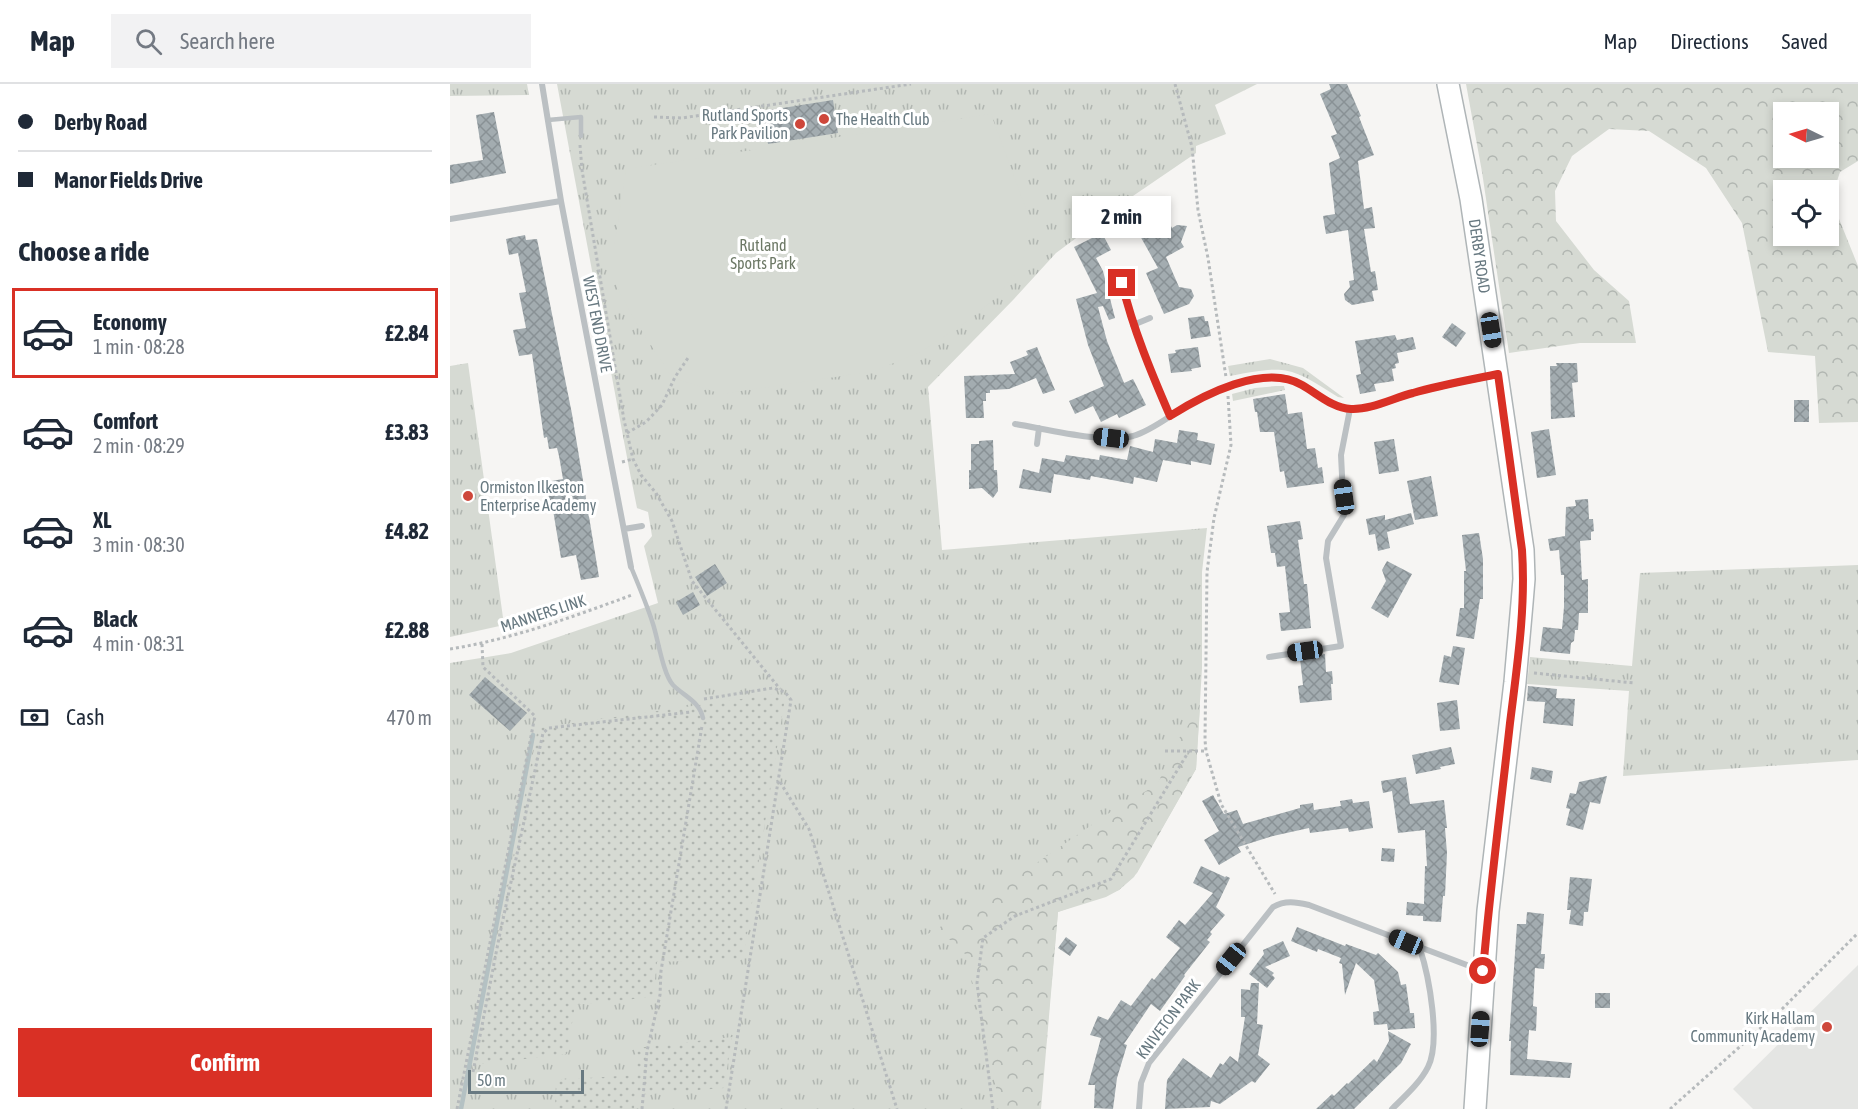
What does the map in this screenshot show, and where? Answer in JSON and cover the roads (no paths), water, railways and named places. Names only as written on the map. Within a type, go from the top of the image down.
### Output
[{"type":"main road","name":"DERBY ROAD","points":[[1448,84],[1471,199],[1498,374],[1524,579],[1516,672],[1488,911],[1475,1109]]},
{"type":"street","name":"WEST END DRIVE","points":[[542,84],[561,201],[631,567]]},
{"type":"street","points":[[450,219],[561,201]]},
{"type":"street","points":[[1122,283],[1133,325],[1170,416]]},
{"type":"street","points":[[1133,325],[1150,318]]},
{"type":"street","points":[[1015,424],[1123,438],[1143,432],[1191,403],[1228,387],[1270,377],[1287,378],[1334,405],[1360,409],[1415,392],[1498,374]]},
{"type":"street","points":[[1269,657],[1341,646],[1326,558],[1328,541],[1344,515],[1341,455],[1350,409]]},
{"type":"street","points":[[1036,444],[1039,428]]},
{"type":"street","points":[[624,529],[642,526]]},
{"type":"street","name":"KNIVETON PARK","points":[[1139,1109],[1141,1083],[1149,1063],[1273,907],[1292,901],[1309,905],[1420,949]]},
{"type":"street","points":[[1420,949],[1483,971]]},
{"type":"street","points":[[1392,1109],[1428,1067],[1431,1056],[1433,1014],[1429,976],[1420,949]]},
{"type":"lane","points":[[548,120],[581,117],[581,136]]},
{"type":"lane","points":[[631,567],[653,623],[663,662],[672,684],[693,699],[703,718]]},
{"type":"waterway","points":[[461,1109],[533,735]]},
{"type":"place","name":"The Health Club","points":[[824,119]]},
{"type":"place","name":"Rutland Sports Park Pavilion","points":[[800,124]]},
{"type":"place","name":"Ormiston Ilkeston Enterprise Academy","points":[[468,496]]},
{"type":"place","name":"Kirk Hallam Community Academy","points":[[1827,1027]]},
{"type":"park label","name":"Rutland Sports Park","points":[[763,254]]}]
